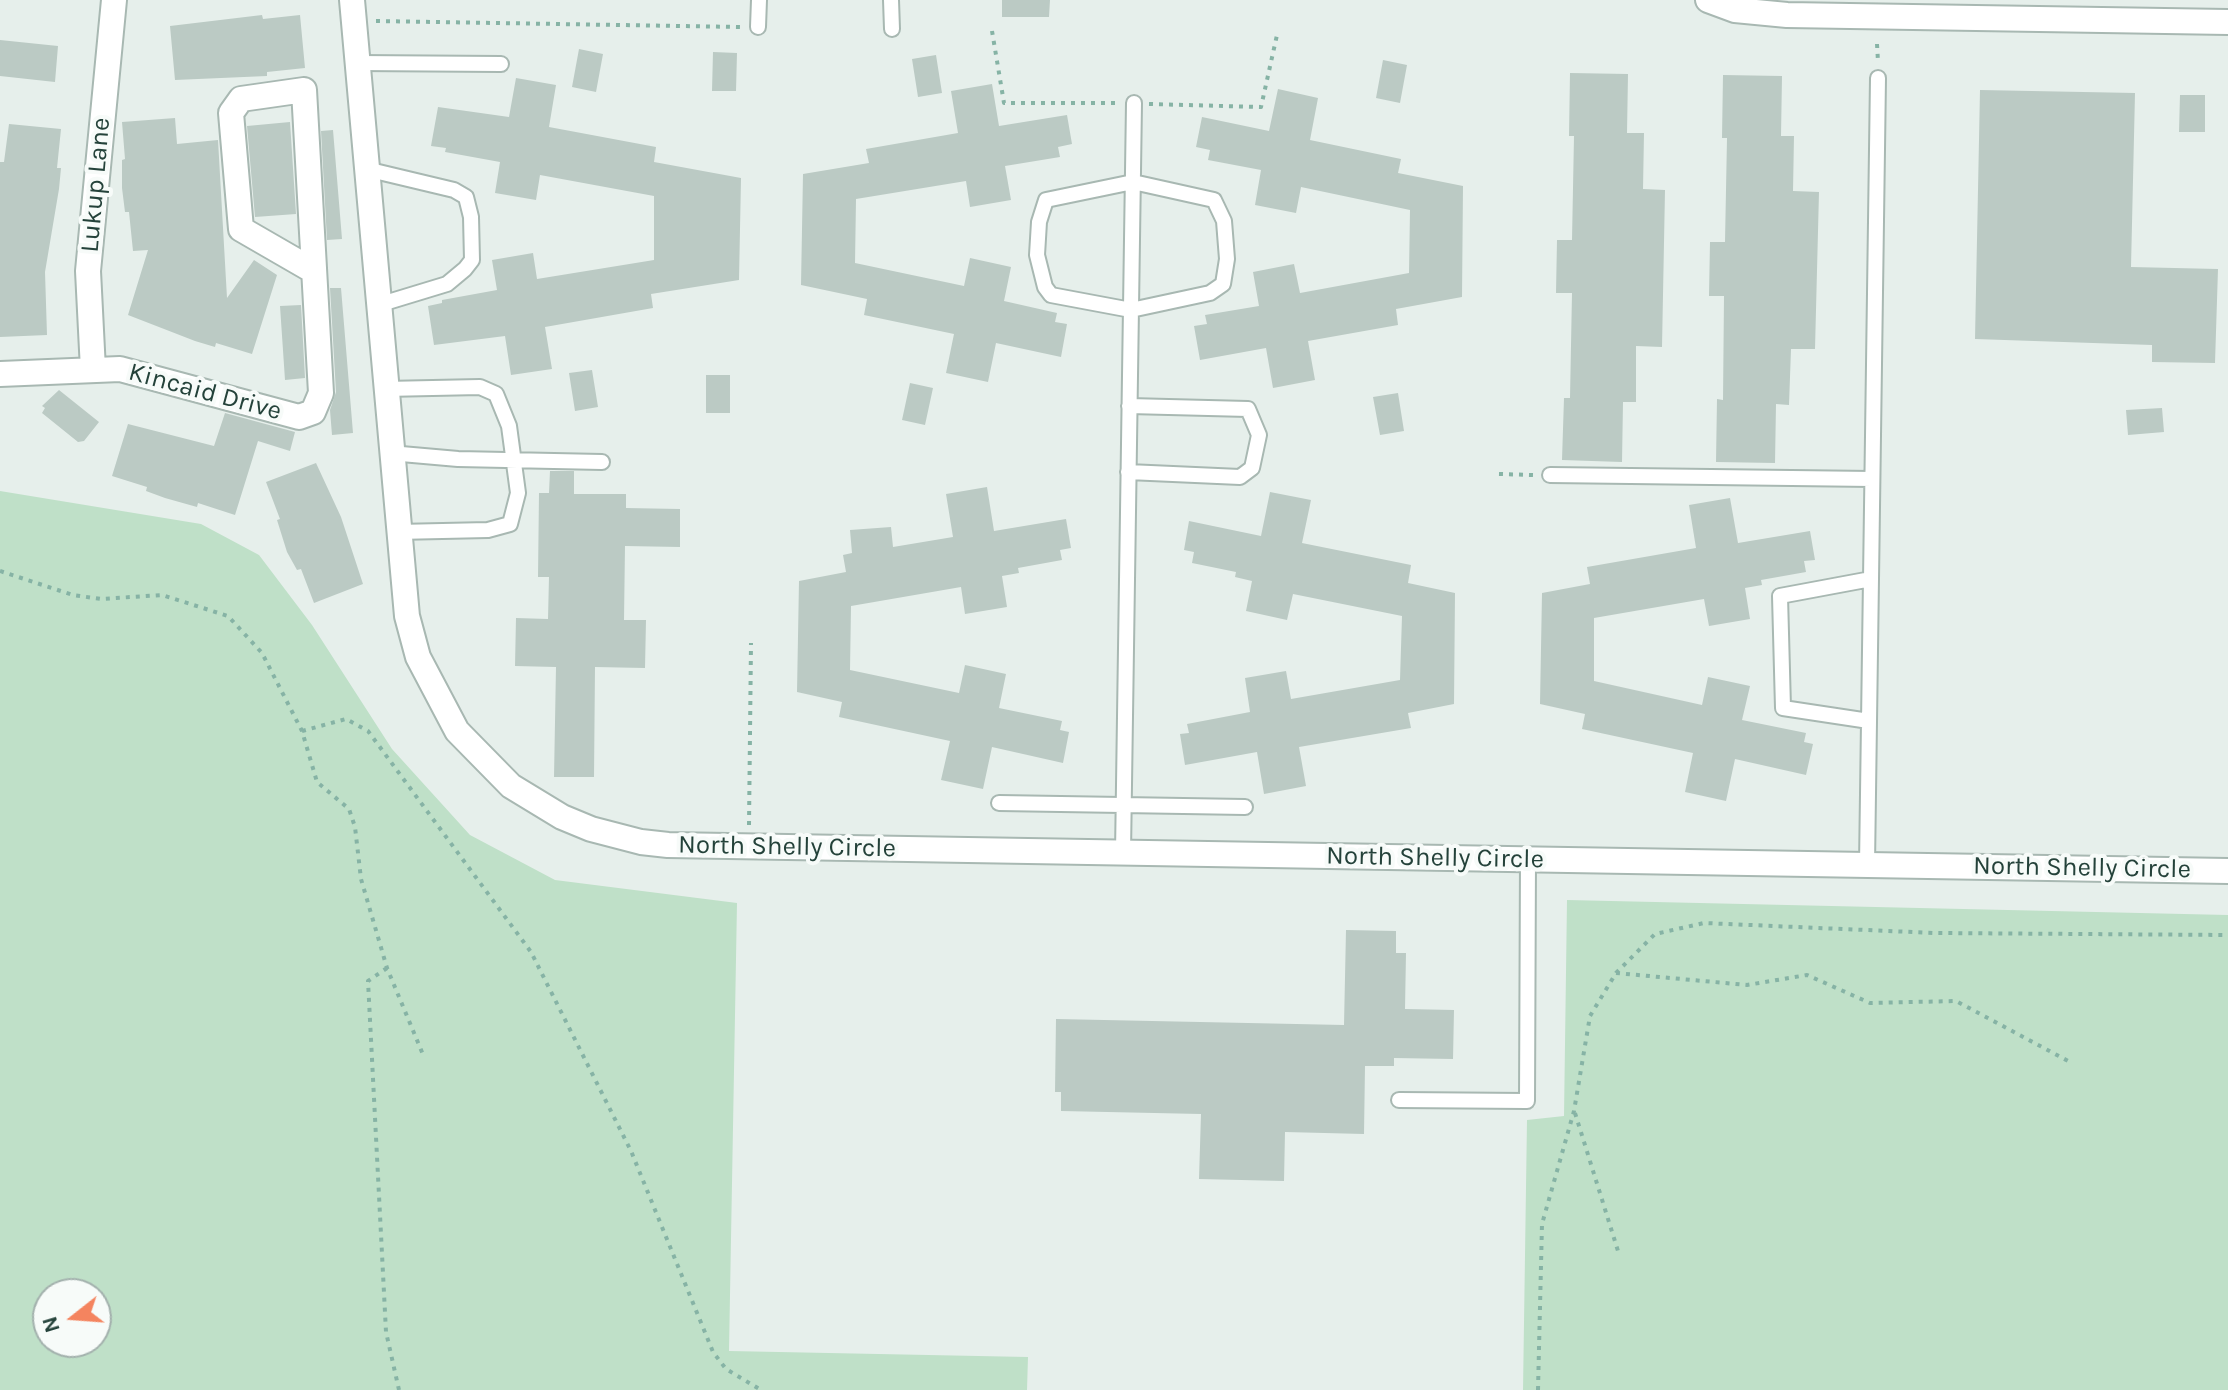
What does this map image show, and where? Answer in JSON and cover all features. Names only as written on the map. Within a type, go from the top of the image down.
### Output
[{"type":"street","name":"Lukup Lane","points":[[93,370],[88,271],[114,0]]},
{"type":"street","points":[[1708,0],[1735,10],[1787,15],[2228,22]]},
{"type":"street","name":"North Shelly Circle","points":[[353,10],[397,532],[407,616],[418,657],[457,731],[488,766],[539,805],[591,829],[641,842],[748,847],[2228,871]]},
{"type":"street","name":"Kincaid Drive","points":[[0,374],[120,369],[299,417],[313,412],[321,393],[304,90],[241,99],[231,113],[241,229],[312,270]]},
{"type":"lane","points":[[758,27],[759,0]]},
{"type":"lane","points":[[891,0],[892,29]]},
{"type":"lane","points":[[357,63],[501,64]]},
{"type":"lane","points":[[1867,865],[1878,78]]},
{"type":"lane","points":[[1123,853],[1134,103]]},
{"type":"lane","points":[[366,169],[454,190],[466,197],[471,217],[472,260],[465,269],[447,284],[378,305]]},
{"type":"lane","points":[[1133,182],[1214,200],[1224,221],[1227,259],[1223,284],[1218,289],[1131,310],[1051,295],[1045,287],[1037,255],[1039,222],[1046,200],[1133,182]]},
{"type":"lane","points":[[385,389],[480,387],[496,394],[509,426],[518,493],[510,524],[488,530],[397,532]]},
{"type":"lane","points":[[1128,472],[1240,477],[1252,468],[1259,435],[1248,409],[1129,406]]},
{"type":"lane","points":[[390,453],[514,461],[602,462]]},
{"type":"lane","points":[[1550,475],[1872,479]]},
{"type":"lane","points":[[1869,721],[1783,708],[1780,596],[1871,579]]},
{"type":"lane","points":[[999,803],[1245,807]]},
{"type":"lane","points":[[1399,1100],[1527,1101],[1528,859]]},
{"type":"path","points":[[353,10],[758,27]]},
{"type":"path","points":[[1499,474],[1550,475]]},
{"type":"path","points":[[0,571],[73,595],[101,599],[162,595],[228,616],[262,653],[302,731],[317,782],[349,809],[355,827],[361,879],[387,968],[424,1057]]},
{"type":"path","points":[[748,847],[751,643]]},
{"type":"path","points":[[302,731],[346,719],[368,731],[531,952],[631,1151],[713,1352],[726,1369],[761,1390]]},
{"type":"path","points":[[1538,1390],[1542,1224],[1574,1111],[1590,1016],[1616,973],[1655,934],[1704,923],[1935,933],[2228,935]]},
{"type":"path","points":[[387,968],[368,981],[386,1332],[399,1390]]},
{"type":"path","points":[[1616,973],[1747,985],[1807,975],[1870,1003],[1956,1001],[2070,1062]]},
{"type":"path","points":[[1574,1111],[1618,1251]]},
{"type":"green space","points":[[0,491],[201,524],[259,555],[312,625],[392,749],[470,835],[555,880],[737,903],[729,1351],[1028,1357],[1027,1390],[0,1390]]},
{"type":"green space","points":[[1567,900],[2228,915],[2228,1390],[1523,1390],[1527,1120],[1564,1116]]},
{"type":"building","points":[[1002,0],[1050,0],[1049,17],[1002,17]]},
{"type":"building","points":[[262,15],[263,19],[300,15],[305,68],[267,72],[267,76],[175,80],[170,26]]},
{"type":"building","points":[[0,40],[58,46],[55,82],[0,76]]},
{"type":"building","points":[[579,49],[603,54],[596,92],[572,87]]},
{"type":"building","points":[[713,52],[737,53],[736,91],[712,91]]},
{"type":"building","points":[[936,55],[942,93],[918,97],[912,59]]},
{"type":"building","points":[[1383,60],[1407,65],[1400,103],[1376,98]]},
{"type":"building","points":[[1570,73],[1628,74],[1627,133],[1644,133],[1643,189],[1665,190],[1662,347],[1636,346],[1636,402],[1623,402],[1622,462],[1562,460],[1564,398],[1570,398],[1572,293],[1556,293],[1557,240],[1572,240],[1574,136],[1569,136]]},
{"type":"building","points":[[1723,75],[1782,76],[1781,136],[1794,136],[1793,191],[1819,192],[1815,349],[1791,349],[1789,405],[1776,404],[1775,463],[1716,462],[1717,399],[1723,400],[1724,296],[1709,296],[1710,242],[1725,242],[1727,138],[1722,138]]},
{"type":"building","points":[[516,78],[556,85],[549,127],[656,147],[654,162],[741,178],[739,280],[651,294],[653,308],[545,327],[552,369],[511,375],[505,336],[434,345],[428,306],[442,303],[442,300],[497,290],[492,260],[533,253],[537,279],[654,260],[654,196],[540,175],[536,200],[495,193],[500,162],[445,152],[446,148],[431,146],[438,107],[509,117]]},
{"type":"building","points":[[992,84],[999,126],[1067,115],[1072,144],[1058,147],[1060,157],[1005,166],[1011,200],[970,207],[966,181],[856,199],[855,263],[964,286],[970,258],[1011,267],[1004,301],[1057,313],[1055,322],[1067,324],[1061,357],[996,343],[988,382],[946,373],[954,334],[864,315],[867,299],[801,285],[803,174],[869,163],[866,149],[958,133],[951,91]]},
{"type":"building","points":[[1278,89],[1318,98],[1310,140],[1401,159],[1398,173],[1463,186],[1462,297],[1396,309],[1398,325],[1308,341],[1315,380],[1273,388],[1266,348],[1200,360],[1194,326],[1207,324],[1205,315],[1259,306],[1253,272],[1294,264],[1300,293],[1409,273],[1410,210],[1301,187],[1296,213],[1255,205],[1261,170],[1208,160],[1210,150],[1196,147],[1202,117],[1269,131]]},
{"type":"building","points":[[1980,90],[2135,93],[2131,267],[2218,269],[2215,363],[2152,362],[2152,345],[1975,339]]},
{"type":"building","points":[[2180,95],[2205,95],[2205,132],[2179,132]]},
{"type":"building","points":[[175,118],[177,144],[218,140],[227,298],[254,260],[277,275],[252,354],[216,343],[215,347],[195,341],[128,315],[148,250],[133,251],[129,212],[125,212],[122,122]]},
{"type":"building","points":[[290,122],[296,214],[255,217],[247,126]]},
{"type":"building","points":[[9,124],[61,129],[57,168],[61,168],[59,189],[45,272],[47,335],[0,337],[0,162],[4,162]]},
{"type":"building","points":[[333,130],[342,239],[327,240],[321,131]]},
{"type":"building","points":[[330,288],[341,288],[353,433],[332,435],[330,410],[336,392]]},
{"type":"building","points":[[301,305],[305,378],[285,380],[280,306]]},
{"type":"building","points":[[592,370],[598,407],[575,411],[569,373]]},
{"type":"building","points":[[706,375],[730,375],[730,413],[706,413]]},
{"type":"building","points":[[910,383],[933,388],[925,425],[902,420]]},
{"type":"building","points":[[59,390],[99,422],[84,441],[78,442],[42,413],[45,408],[42,406]]},
{"type":"building","points":[[1398,393],[1404,431],[1380,435],[1373,397]]},
{"type":"building","points":[[2162,408],[2164,432],[2128,435],[2126,410]]},
{"type":"building","points":[[225,413],[295,432],[290,451],[258,441],[235,515],[198,503],[197,507],[165,498],[146,491],[147,487],[112,476],[128,424],[214,446]]},
{"type":"building","points":[[316,463],[341,517],[363,584],[314,603],[301,569],[297,570],[287,552],[277,520],[280,519],[266,482]]},
{"type":"building","points":[[550,471],[574,471],[574,494],[626,494],[626,508],[680,509],[680,547],[625,546],[624,620],[646,620],[645,668],[595,667],[594,777],[554,777],[556,667],[515,666],[516,618],[548,619],[549,577],[538,577],[539,493],[549,493]]},
{"type":"building","points":[[987,487],[994,531],[1066,519],[1071,548],[1060,550],[1062,560],[1018,568],[1019,573],[1002,576],[1007,607],[965,614],[961,587],[851,606],[850,670],[959,693],[965,665],[1006,674],[999,708],[1062,721],[1060,730],[1069,732],[1063,763],[992,747],[983,789],[941,780],[950,741],[839,717],[842,702],[797,692],[799,581],[846,572],[843,555],[852,553],[850,530],[891,527],[893,547],[953,537],[946,494]]},
{"type":"building","points":[[1270,492],[1311,500],[1302,543],[1411,565],[1408,583],[1455,593],[1454,704],[1408,713],[1411,728],[1299,747],[1306,786],[1264,794],[1257,752],[1185,765],[1180,734],[1189,733],[1187,724],[1250,712],[1245,678],[1286,671],[1291,699],[1400,680],[1402,616],[1293,594],[1287,620],[1246,611],[1252,581],[1235,577],[1236,572],[1192,563],[1194,552],[1184,550],[1189,521],[1261,536]]},
{"type":"building","points":[[1730,498],[1738,543],[1810,531],[1815,560],[1804,561],[1806,572],[1761,580],[1762,585],[1745,588],[1750,619],[1709,626],[1704,599],[1594,618],[1594,681],[1702,705],[1708,677],[1750,686],[1742,720],[1806,733],[1804,742],[1813,744],[1806,775],[1735,759],[1726,801],[1685,792],[1693,753],[1582,729],[1585,714],[1540,704],[1542,593],[1590,584],[1587,567],[1696,548],[1689,505]]},
{"type":"building","points":[[1346,930],[1396,931],[1396,953],[1406,953],[1405,1009],[1454,1010],[1453,1059],[1394,1058],[1394,1066],[1365,1066],[1364,1134],[1285,1132],[1284,1181],[1199,1179],[1201,1114],[1061,1111],[1061,1092],[1055,1092],[1056,1019],[1344,1025]]}]
